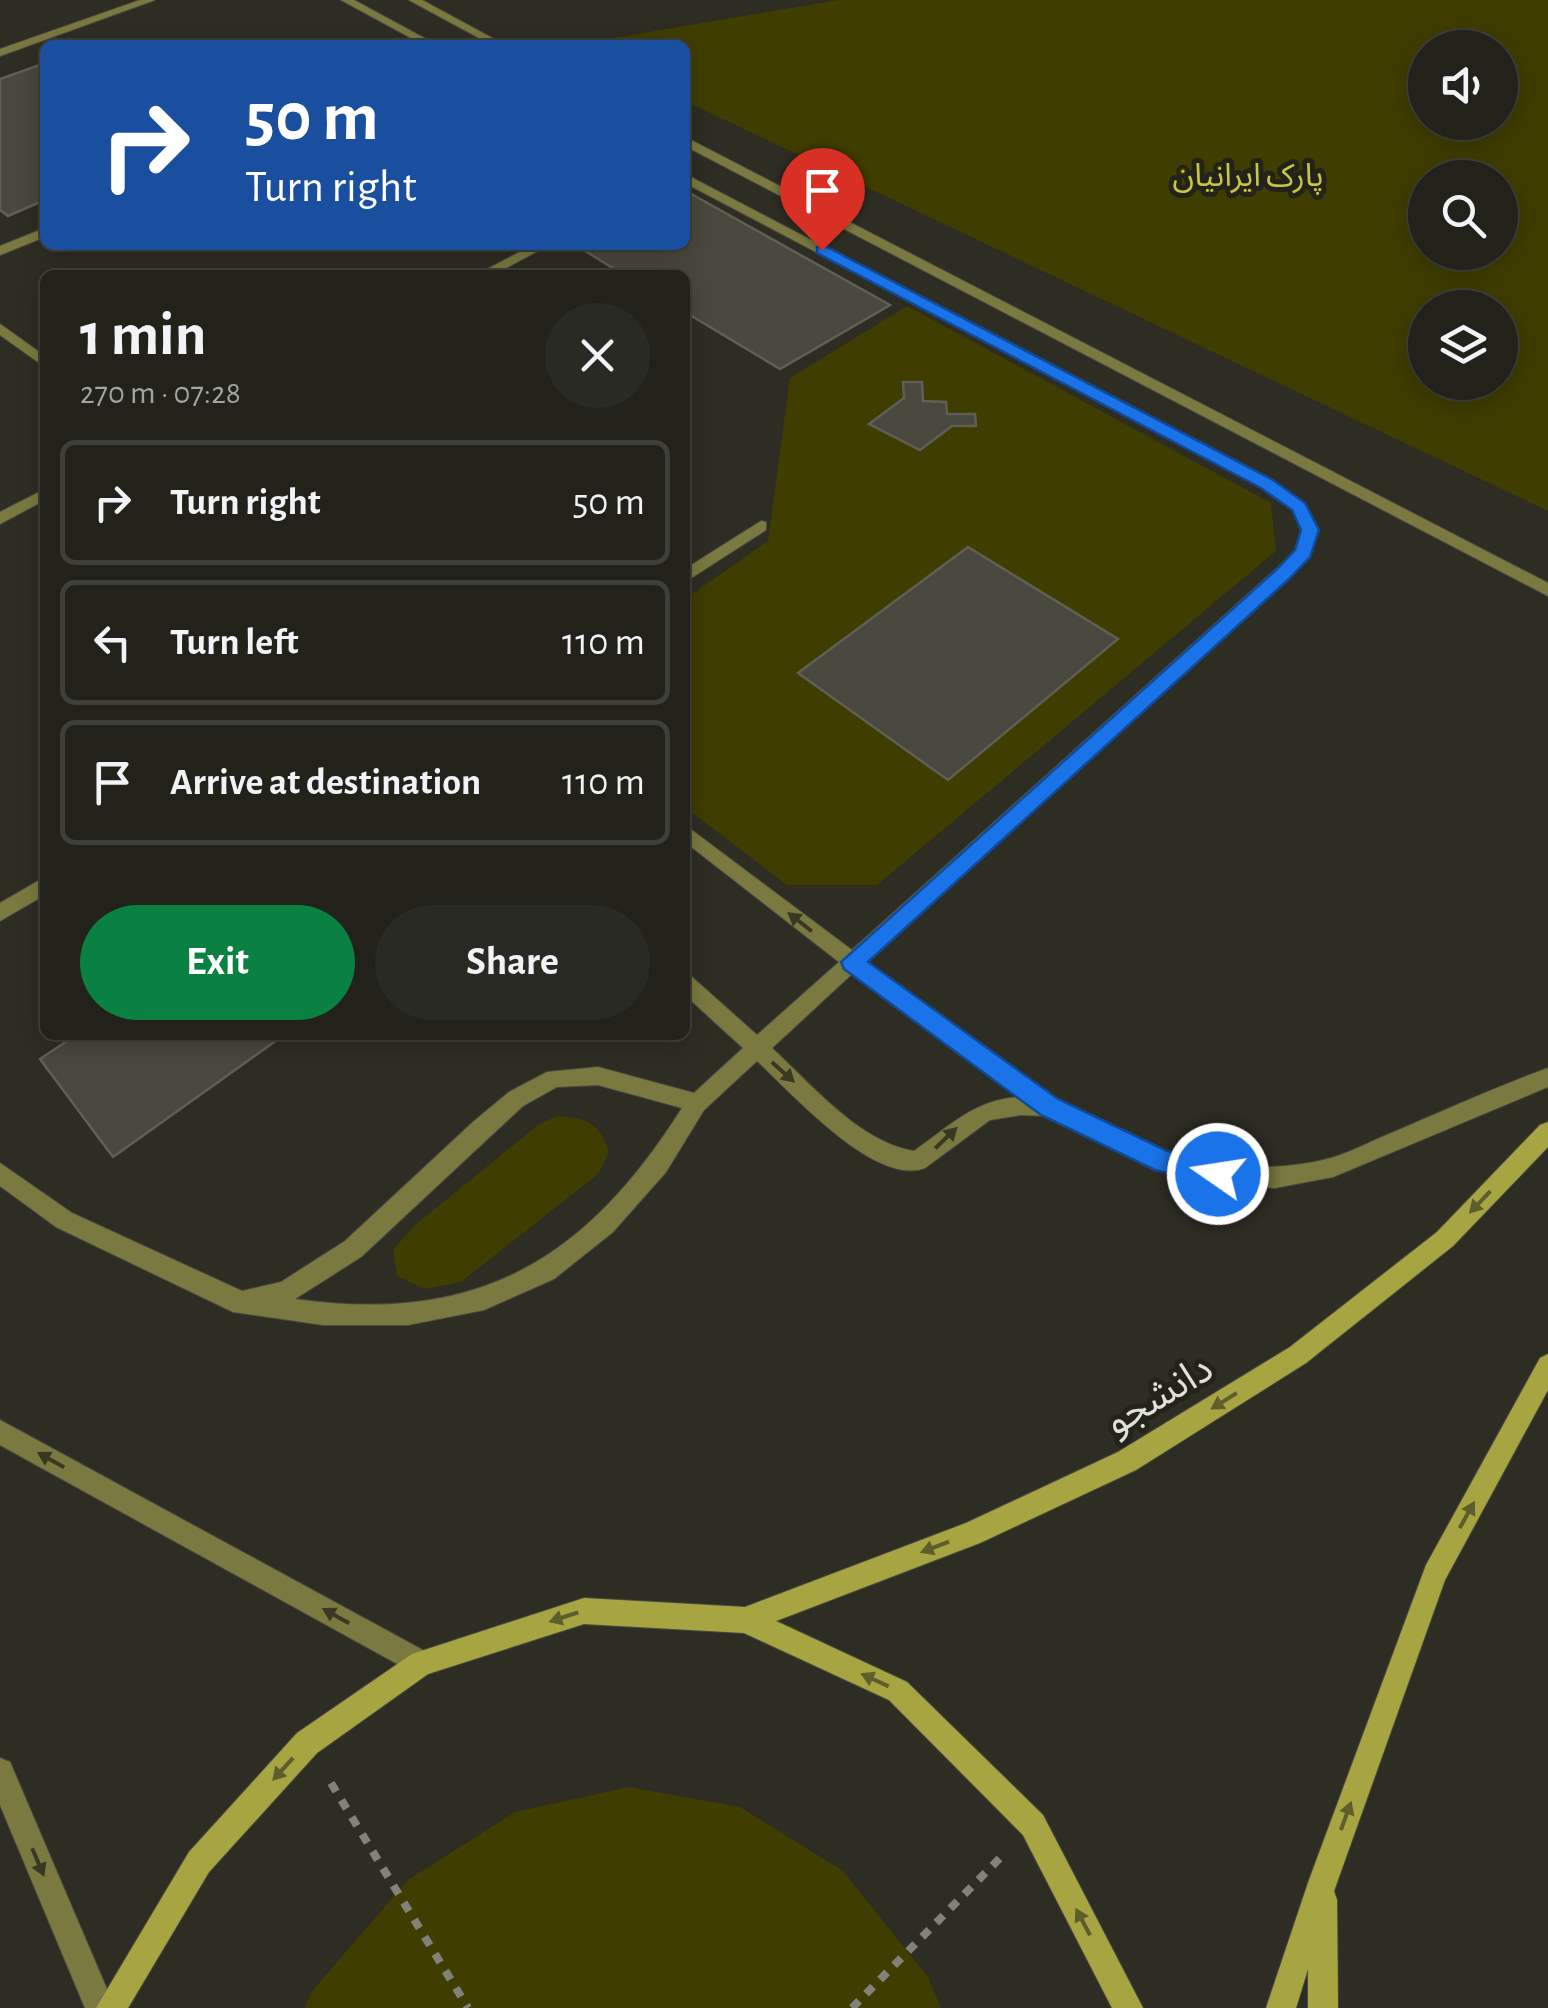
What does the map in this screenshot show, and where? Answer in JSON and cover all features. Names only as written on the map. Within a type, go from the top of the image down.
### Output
[{"type":"main road","name":"دانشجو","points":[[745,1620],[970,1534],[1127,1462],[1298,1355],[1445,1239],[1548,1132]]},
{"type":"main road","points":[[1281,2008],[1323,1880],[1435,1574],[1548,1366]]},
{"type":"main road","points":[[112,2008],[198,1862],[307,1744],[422,1663],[584,1611],[745,1620],[898,1691],[1033,1825],[1128,2008]]},
{"type":"main road","points":[[1323,1880],[1324,2008]]},
{"type":"street","points":[[0,53],[150,0]]},
{"type":"street","points":[[346,0],[422,40]]},
{"type":"street","points":[[414,0],[490,40]]},
{"type":"street","points":[[690,144],[1548,590]]},
{"type":"street","points":[[0,1173],[64,1220],[233,1301],[323,1314],[408,1314],[484,1298],[546,1271],[604,1225],[658,1166],[696,1103],[1303,552],[1310,530],[1299,507],[1267,484],[690,181]]},
{"type":"street","points":[[0,251],[40,234]]},
{"type":"street","points":[[493,270],[534,250]]},
{"type":"street","points":[[0,328],[40,359]]},
{"type":"street","points":[[0,519],[40,497]]},
{"type":"street","points":[[690,575],[761,526]]},
{"type":"street","points":[[690,836],[852,962],[1050,1107],[1164,1162],[1218,1174],[1276,1178],[1333,1167],[1548,1076]]},
{"type":"street","points":[[0,913],[40,888]]},
{"type":"street","points":[[690,988],[861,1142],[891,1157],[917,1161],[983,1110],[1010,1104],[1050,1107]]},
{"type":"street","points":[[233,1301],[285,1292],[353,1250],[504,1109],[554,1078],[598,1076],[696,1103]]},
{"type":"street","points":[[0,1432],[422,1663]]},
{"type":"street","points":[[0,1772],[100,2008]]},
{"type":"path","points":[[307,1744],[468,2008]]},
{"type":"path","points":[[852,2008],[1033,1825]]},
{"type":"green space","name":"پارک ایرانیان","points":[[838,0],[1548,0],[1548,511],[690,103],[690,40],[602,40]]},
{"type":"green space","points":[[907,306],[1271,503],[1276,551],[877,885],[787,885],[690,811],[690,596],[768,541],[790,378]]},
{"type":"green space","points":[[557,1116],[584,1120],[601,1134],[609,1152],[598,1174],[461,1282],[425,1289],[397,1276],[393,1250],[414,1226],[538,1125]]},
{"type":"green space","points":[[629,1787],[740,1807],[843,1871],[928,1977],[941,2008],[304,2008],[313,1990],[408,1880],[515,1812]]},
{"type":"building","points":[[40,65],[40,202],[8,216],[0,210],[0,79]]},
{"type":"building","points":[[690,193],[890,305],[780,369],[690,315],[690,270],[616,270],[583,250],[690,250]]},
{"type":"building","points":[[903,382],[922,382],[923,401],[946,402],[947,414],[975,414],[976,426],[952,426],[920,450],[869,424],[904,398]]},
{"type":"building","points":[[968,547],[1118,639],[948,780],[798,673]]},
{"type":"building","points":[[68,1040],[277,1040],[113,1157],[40,1059]]},
{"type":"route","points":[[822,250],[1267,484],[1299,507],[1310,530],[1303,552],[1282,574],[852,962],[1050,1107],[1164,1162],[1218,1174]]}]
